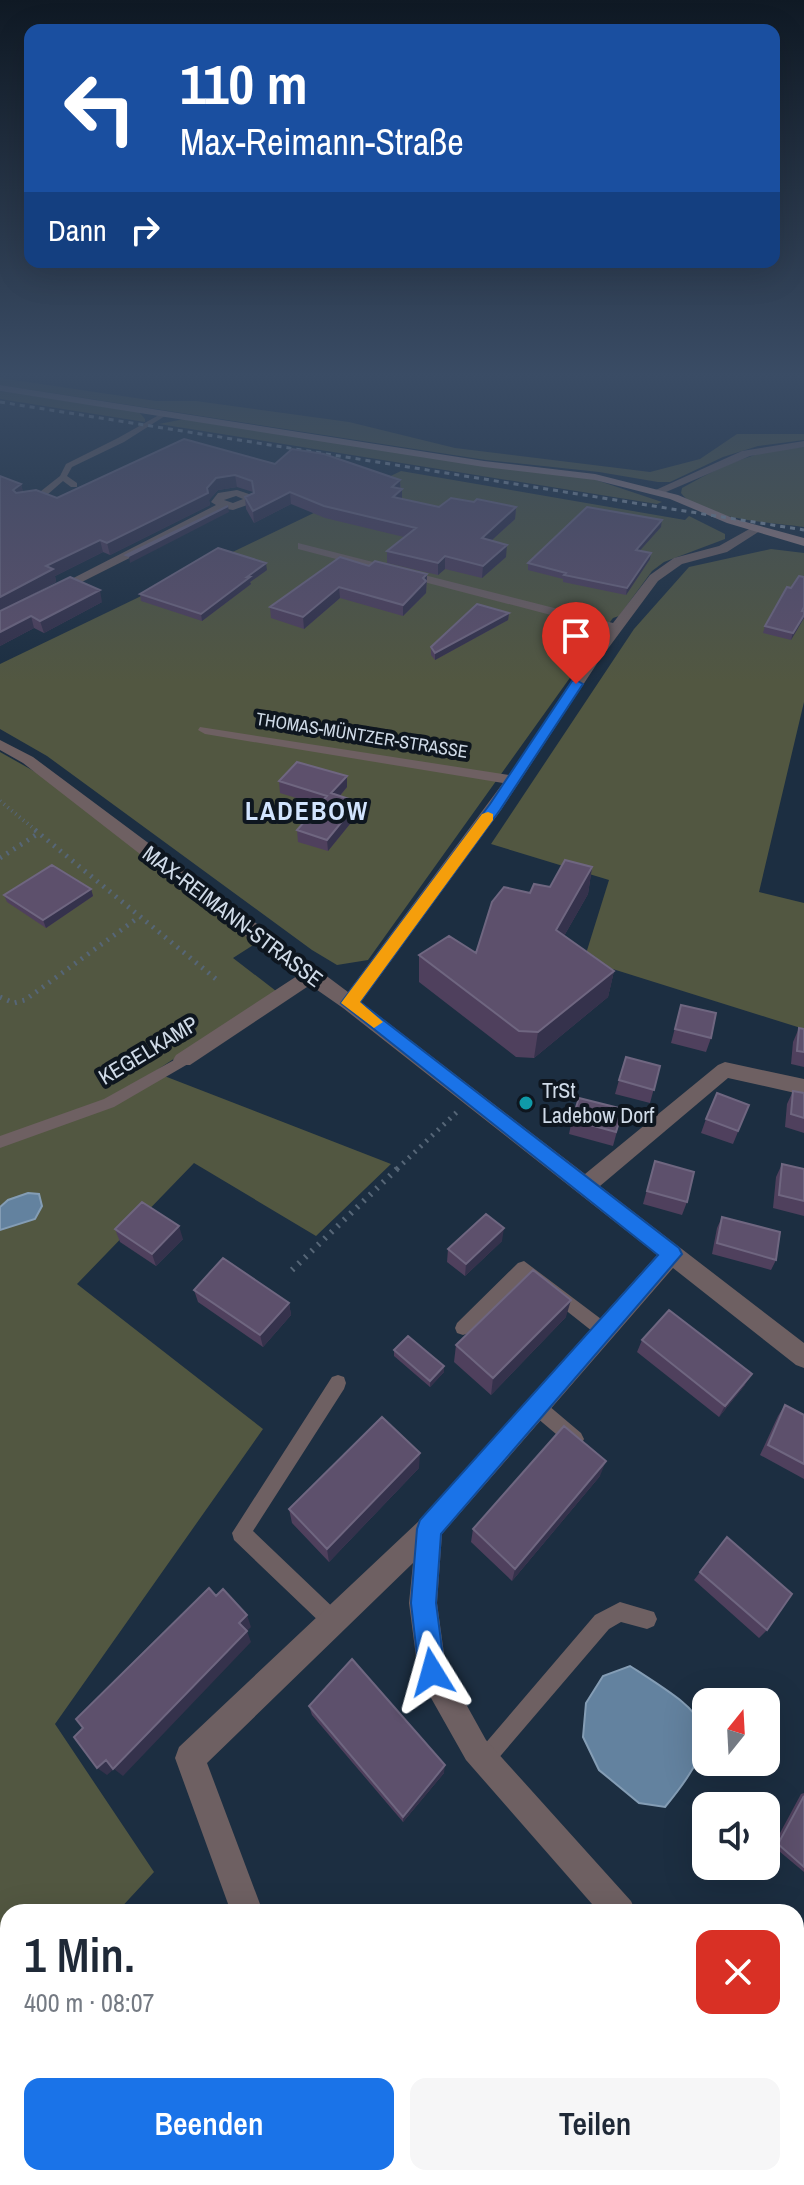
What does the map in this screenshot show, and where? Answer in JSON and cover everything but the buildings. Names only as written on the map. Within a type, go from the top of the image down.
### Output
[{"type":"street","points":[[600,478],[655,493],[688,512],[804,544]]},
{"type":"street","points":[[655,493],[689,478]]},
{"type":"street","points":[[42,597],[223,506]]},
{"type":"street","points":[[350,1003],[513,780],[616,628],[654,578],[678,561],[723,549],[754,532]]},
{"type":"street","points":[[302,546],[616,628]]},
{"type":"street","name":"THOMAS-MÜNTZER-STRASSE","points":[[205,730],[513,780]]},
{"type":"street","name":"MAX-REIMANN-STRASSE","points":[[0,744],[28,760],[310,976],[350,1003],[804,1357]]},
{"type":"street","name":"KEGELKAMP","points":[[183,1060],[310,976]]},
{"type":"street","points":[[584,1187],[725,1070],[804,1087]]},
{"type":"street","points":[[244,1904],[190,1758],[429,1529],[672,1254]]},
{"type":"street","points":[[429,1529],[423,1603],[432,1672],[484,1760],[613,1904]]},
{"type":"lane","points":[[23,502],[44,493],[62,478]]},
{"type":"lane","points":[[64,478],[74,485]]},
{"type":"lane","name":"KEGELKAMP","points":[[0,1142],[109,1103],[183,1060]]},
{"type":"lane","points":[[463,1328],[524,1268],[603,1330]]},
{"type":"lane","points":[[333,1621],[241,1533],[338,1383]]},
{"type":"lane","points":[[536,1406],[583,1447]]},
{"type":"lane","points":[[484,1760],[602,1622],[620,1612],[647,1619]]},
{"type":"path","points":[[0,801],[216,979]]},
{"type":"path","points":[[0,858],[39,833]]},
{"type":"path","points":[[0,997],[14,1003],[25,1000],[139,917]]},
{"type":"path","points":[[292,1270],[471,1098]]},
{"type":"green space","points":[[387,478],[441,478],[685,520],[689,516],[725,534],[725,539],[664,562],[652,571],[619,616],[607,626],[368,960],[337,965],[312,950],[47,756],[0,729],[0,664]]},
{"type":"green space","points":[[495,478],[593,479],[662,502],[657,504]]},
{"type":"green space","points":[[634,478],[679,478],[658,482]]},
{"type":"green space","points":[[700,478],[804,478],[804,527],[756,521],[704,509],[681,493],[682,488]]},
{"type":"green space","points":[[771,549],[804,553],[804,702],[759,892],[804,903],[804,1029],[584,960],[609,880],[491,844],[634,629],[689,567]]},
{"type":"green space","points":[[0,752],[39,774],[258,942],[233,958],[276,991],[154,1072],[391,1164],[316,1236],[194,1163],[77,1284],[263,1429],[55,1724],[154,1872],[124,1904],[0,1904]]},
{"type":"water","points":[[28,1193],[39,1194],[42,1206],[35,1219],[0,1230],[0,1207],[8,1200]]},
{"type":"water","points":[[630,1666],[692,1711],[692,1769],[665,1807],[639,1803],[599,1770],[583,1737],[586,1703],[603,1676]]},
{"type":"railway","points":[[477,478],[804,530]]},
{"type":"slow traffic","points":[[374,1022],[350,1003],[488,817]]},
{"type":"place","name":"TrSt Ladebow Dorf","points":[[526,1103]]},
{"type":"district","name":"LADEBOW","points":[[307,810]]},
{"type":"route","points":[[432,1672],[423,1603],[429,1529],[672,1254],[350,1003],[495,807],[576,684]]}]
